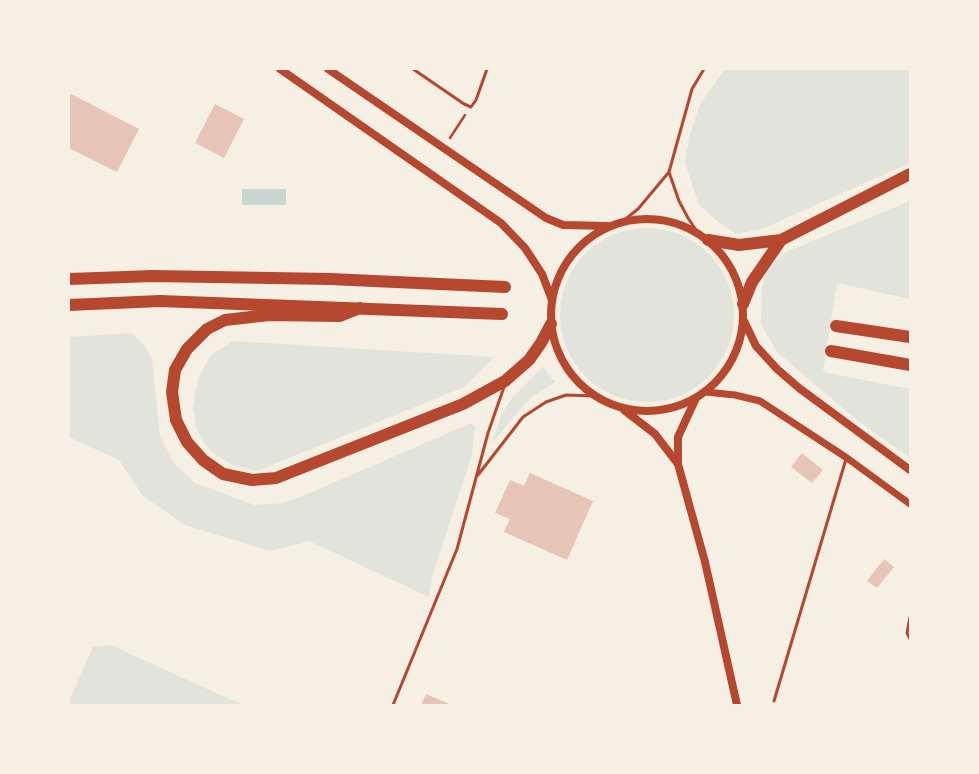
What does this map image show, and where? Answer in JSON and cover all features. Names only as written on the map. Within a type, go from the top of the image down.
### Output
[{"type":"highway","points":[[703,236],[739,245],[782,240],[910,174]]},
{"type":"highway","points":[[743,304],[752,282],[782,240]]},
{"type":"highway","points":[[69,279],[153,276],[330,279],[505,287]]},
{"type":"highway","points":[[69,305],[160,301],[502,314]]},
{"type":"highway","points":[[360,308],[340,316],[270,315],[225,320],[207,329],[187,349],[175,370],[172,392],[176,420],[187,442],[203,460],[223,474],[252,480],[276,478],[463,404],[506,381],[529,360],[541,343],[551,324]]},
{"type":"highway","points":[[836,326],[910,337]]},
{"type":"highway","points":[[831,351],[910,365]]},
{"type":"main road","points":[[280,69],[501,224],[525,248],[542,274],[552,300]]},
{"type":"main road","points":[[328,69],[546,218],[563,225],[609,226]]},
{"type":"main road","points":[[623,409],[641,412],[659,411],[680,406],[696,398],[706,392],[721,377],[733,360],[740,341],[744,321],[743,304],[732,267],[717,248],[703,236],[668,221],[655,219],[623,221],[609,226],[583,243],[568,261],[559,276],[552,300],[551,324],[559,354],[568,371],[580,385],[594,396],[623,409],[655,434],[678,464]]},
{"type":"main road","points":[[744,321],[756,346],[776,369],[799,388],[910,470]]},
{"type":"main road","points":[[696,398],[678,437],[678,464],[705,562],[737,705]]},
{"type":"street","points":[[706,392],[735,395],[760,401],[847,458],[910,504]]},
{"type":"lane","points":[[412,69],[464,104],[471,106],[476,100],[487,69]]},
{"type":"lane","points":[[623,221],[638,209],[669,172],[692,89],[704,69]]},
{"type":"lane","points":[[669,172],[679,201],[688,218],[703,236]]},
{"type":"lane","points":[[393,705],[457,549],[488,433],[506,381]]},
{"type":"lane","points":[[477,476],[523,417],[546,402],[566,395],[594,396]]},
{"type":"lane","points":[[774,701],[847,458]]},
{"type":"lane","points":[[910,617],[907,633],[910,639]]},
{"type":"path","points":[[443,149],[471,106]]},
{"type":"shaded area","points":[[725,69],[910,69],[910,163],[762,229],[736,234],[716,220],[699,205],[685,163],[689,138],[700,104]]},
{"type":"shaded area","points":[[242,189],[286,189],[286,205],[242,205]]},
{"type":"shaded area","points":[[910,201],[910,299],[837,283],[823,372],[910,389],[910,458],[858,421],[777,352],[761,324],[762,287],[767,269],[786,252]]},
{"type":"shaded area","points":[[656,228],[680,234],[695,242],[709,253],[720,267],[728,282],[733,298],[733,332],[728,348],[720,363],[709,377],[695,388],[680,396],[664,401],[638,402],[614,396],[599,388],[585,377],[574,363],[566,348],[561,332],[560,306],[566,282],[574,267],[585,253],[599,242],[614,234],[630,229]]},
{"type":"shaded area","points":[[132,333],[143,344],[152,358],[160,436],[173,462],[195,483],[254,505],[283,503],[310,493],[471,423],[475,427],[472,454],[432,577],[429,597],[309,541],[270,551],[185,525],[143,496],[119,460],[69,437],[69,337]]},
{"type":"shaded area","points":[[233,341],[494,357],[464,387],[257,471],[232,465],[210,451],[197,431],[193,407],[198,378],[211,355]]},
{"type":"shaded area","points":[[543,367],[555,382],[530,398],[492,443],[501,415],[512,398]]},
{"type":"shaded area","points":[[111,645],[244,705],[69,705],[69,701],[93,647]]},
{"type":"building","points":[[69,93],[139,129],[117,172],[69,148]]},
{"type":"building","points":[[215,104],[244,119],[224,158],[195,143]]},
{"type":"building","points":[[802,453],[823,470],[812,483],[791,467]]},
{"type":"building","points":[[530,473],[593,501],[567,560],[504,532],[510,519],[495,513],[510,480],[524,486]]},
{"type":"building","points":[[884,559],[894,567],[877,588],[867,581]]},
{"type":"building","points":[[426,694],[452,705],[421,705]]}]
